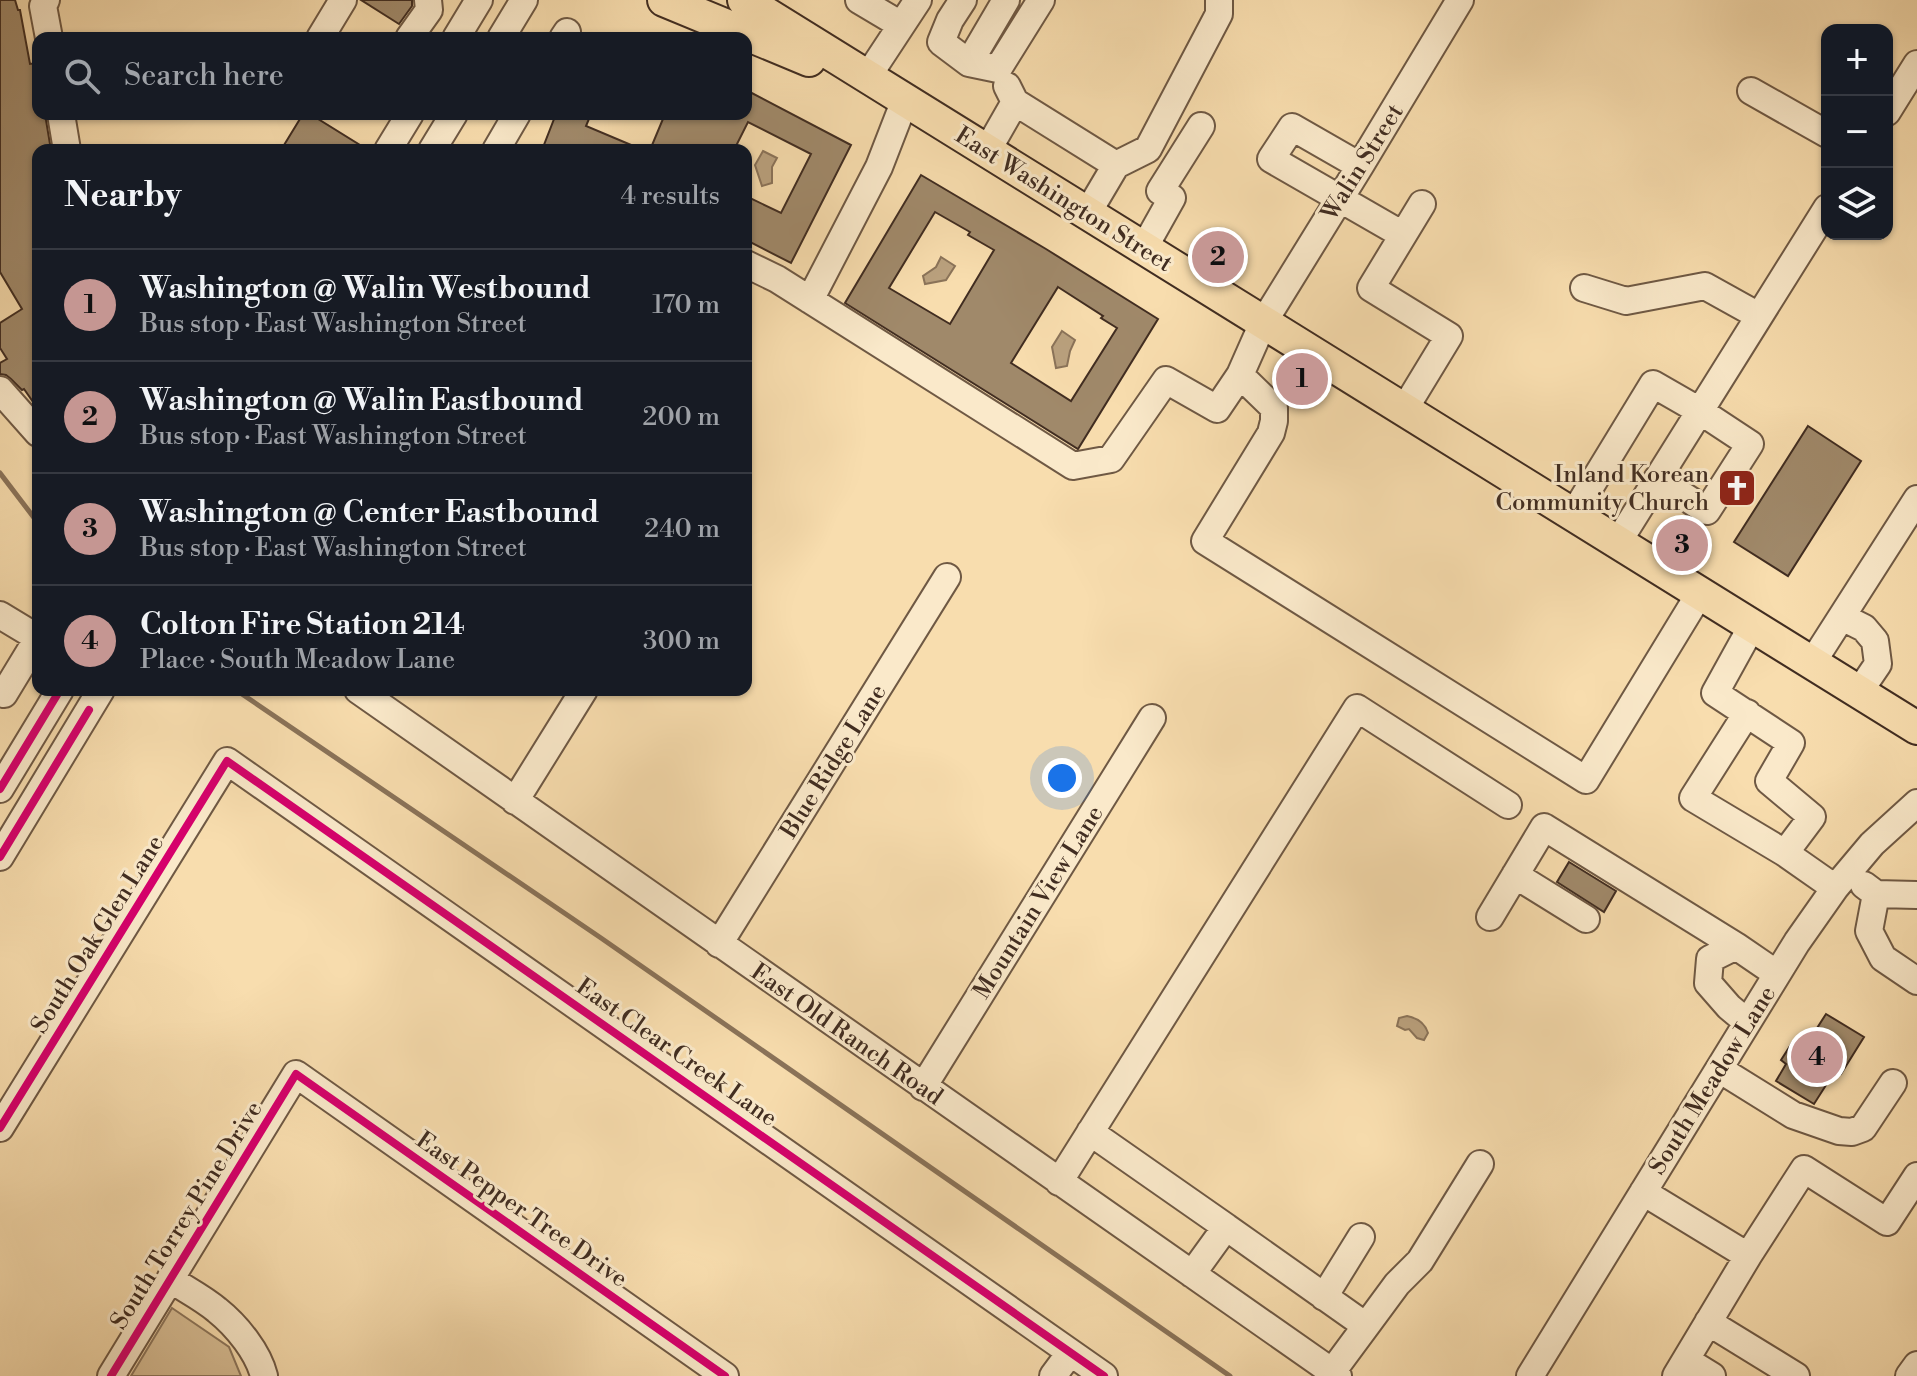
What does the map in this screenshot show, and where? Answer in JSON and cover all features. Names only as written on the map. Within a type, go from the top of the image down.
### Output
[{"type":"main road","name":"East Washington Street","points":[[664,0],[744,32]]},
{"type":"main road","name":"East Washington Street","points":[[744,0],[1917,728]]},
{"type":"main road","points":[[776,0],[814,43]]},
{"type":"main road","name":"East Washington Street","points":[[752,35],[905,100]]},
{"type":"street","points":[[46,0],[43,6],[48,32]]},
{"type":"street","points":[[324,32],[343,0]]},
{"type":"street","points":[[413,32],[429,10],[428,0]]},
{"type":"street","points":[[460,32],[479,0]]},
{"type":"street","points":[[505,32],[524,0]]},
{"type":"street","points":[[859,0],[901,25]]},
{"type":"street","points":[[868,76],[918,0]]},
{"type":"street","points":[[963,0],[941,42],[969,63],[998,69]]},
{"type":"street","points":[[969,63],[1006,0]]},
{"type":"street","points":[[998,69],[1041,0]]},
{"type":"street","points":[[1087,214],[1116,165],[1148,149],[1219,14],[1219,0]]},
{"type":"street","name":"Walin Street","points":[[810,300],[1073,466],[1111,459],[1166,380],[1217,409],[1240,375],[1263,323],[1460,0]]},
{"type":"street","points":[[1893,102],[1917,64]]},
{"type":"street","points":[[998,69],[1015,102],[1116,165]]},
{"type":"street","points":[[1751,91],[1821,131]]},
{"type":"street","points":[[752,267],[810,300],[879,167],[905,100]]},
{"type":"street","points":[[987,151],[1015,102]]},
{"type":"street","points":[[62,120],[66,144]]},
{"type":"street","points":[[392,144],[406,120]]},
{"type":"street","points":[[435,144],[450,120]]},
{"type":"street","points":[[500,144],[514,120]]},
{"type":"street","points":[[1144,248],[1172,198],[1160,191],[1201,126]]},
{"type":"street","points":[[1360,166],[1292,127],[1271,159],[1403,235]]},
{"type":"street","points":[[1404,410],[1449,336],[1371,288],[1422,204]]},
{"type":"street","points":[[1618,542],[1821,218]]},
{"type":"street","points":[[1584,288],[1626,301],[1705,286],[1759,316]]},
{"type":"street","points":[[1240,375],[1274,408],[1274,421],[1271,433],[1205,541],[1586,780],[1700,593]]},
{"type":"street","points":[[1573,515],[1653,384],[1750,444],[1707,511],[1657,479]]},
{"type":"street","points":[[0,390],[32,426]]},
{"type":"street","points":[[1812,663],[1917,499]]},
{"type":"street","name":"Blue Ridge Lane","points":[[719,944],[947,577]]},
{"type":"street","points":[[0,615],[32,634]]},
{"type":"street","points":[[1842,617],[1864,628],[1875,641],[1878,664],[1859,692]]},
{"type":"street","points":[[1752,626],[1715,693],[1791,743],[1769,781],[1812,817],[1785,853]]},
{"type":"street","points":[[0,691],[4,694],[32,687]]},
{"type":"street","points":[[0,789],[41,696]]},
{"type":"street","name":"East Old Ranch Road","points":[[366,696],[1335,1374]]},
{"type":"street","points":[[515,801],[580,696]]},
{"type":"street","points":[[0,857],[95,700]]},
{"type":"street","points":[[1059,1182],[1357,708],[1508,805]]},
{"type":"street","points":[[1747,713],[1693,798],[1785,853],[1841,881],[1876,894],[1917,895]]},
{"type":"street","name":"Mountain View Lane","points":[[923,1087],[1152,718]]},
{"type":"street","name":"South Oak Glen Lane","points":[[0,1128],[227,761]]},
{"type":"street","name":"East Clear Creek Lane","points":[[227,761],[1104,1376]]},
{"type":"street","name":"South Meadow Lane","points":[[1530,1376],[1797,942],[1872,844],[1917,803]]},
{"type":"street","points":[[1490,917],[1544,827],[1777,974]]},
{"type":"street","points":[[1515,875],[1586,919]]},
{"type":"street","points":[[1876,894],[1869,931],[1883,958],[1917,981]]},
{"type":"street","points":[[1736,946],[1710,959],[1708,983],[1747,1022]]},
{"type":"street","points":[[1719,1069],[1793,1115],[1839,1131],[1852,1132],[1863,1128],[1893,1083]]},
{"type":"street","name":"South Torrey Pine Drive","points":[[111,1376],[296,1074]]},
{"type":"street","name":"East Pepper Tree Drive","points":[[296,1074],[725,1376]]},
{"type":"street","points":[[1090,1132],[1366,1326]]},
{"type":"street","points":[[1335,1374],[1397,1284],[1420,1261],[1480,1164]]},
{"type":"street","points":[[1712,1376],[1681,1368],[1804,1169],[1887,1222],[1917,1176]]},
{"type":"street","points":[[1643,1192],[1748,1256]]},
{"type":"street","points":[[1192,1274],[1226,1227]]},
{"type":"street","points":[[1324,1297],[1361,1237]]},
{"type":"street","points":[[170,1279],[218,1310],[249,1346],[261,1364],[264,1376]]},
{"type":"street","points":[[1708,1322],[1796,1376]]},
{"type":"street","points":[[1053,1376],[1070,1353]]},
{"type":"street","points":[[1909,1376],[1917,1365]]},
{"type":"shaded area","points":[[763,151],[777,158],[772,167],[772,183],[762,186],[755,165]]},
{"type":"shaded area","points":[[941,257],[955,266],[946,280],[925,284],[923,276],[936,267]]},
{"type":"shaded area","points":[[1062,331],[1075,340],[1067,366],[1056,368],[1052,347]]},
{"type":"shaded area","points":[[1407,1016],[1425,1026],[1428,1033],[1424,1040],[1417,1038],[1409,1029],[1397,1026],[1399,1018]]},
{"type":"shaded area","points":[[172,1308],[229,1347],[241,1376],[131,1376]]},
{"type":"building","points":[[0,0],[15,0],[32,64],[32,120],[46,120],[50,144],[32,144],[32,400],[24,389],[0,374],[0,363],[7,359],[0,348],[0,323],[22,309],[0,272]]},
{"type":"building","points":[[361,0],[412,0],[412,6],[399,24]]},
{"type":"building","points":[[752,93],[851,145],[791,263],[752,243],[752,199],[781,213],[811,154],[748,122],[737,144],[652,144],[662,120],[752,120]]},
{"type":"building","points":[[299,120],[320,120],[358,144],[285,144]]},
{"type":"building","points":[[554,120],[588,120],[586,126],[629,144],[544,144]]},
{"type":"building","points":[[921,175],[1158,319],[1078,449],[845,303]],"holes":[[[935,212],[994,250],[950,324],[889,288]],[[1058,287],[1117,328],[1071,401],[1011,363]]]},
{"type":"building","points":[[1808,426],[1861,461],[1788,576],[1734,542]]},
{"type":"building","points":[[1569,862],[1616,891],[1604,912],[1557,882]]},
{"type":"building","points":[[1826,1014],[1864,1037],[1841,1074],[1835,1071],[1814,1104],[1776,1081],[1786,1064],[1781,1060],[1792,1043],[1803,1050]]},
{"type":"waterway","points":[[0,473],[32,515]]},
{"type":"waterway","points":[[245,696],[601,938],[1230,1376]]},
{"type":"cycle path","points":[[0,789],[56,696]]},
{"type":"cycle path","points":[[0,857],[89,710]]},
{"type":"cycle path","points":[[0,1128],[227,761],[1104,1376]]},
{"type":"cycle path","points":[[111,1376],[296,1074],[725,1376]]},
{"type":"place","name":"Washington @ Walin Eastbound","points":[[1218,257]]},
{"type":"place","name":"Washington @ Walin Westbound","points":[[1302,379]]},
{"type":"place","name":"Inland Korean Community Church","points":[[1737,488]]},
{"type":"place","name":"Washington @ Center Eastbound","points":[[1682,545]]},
{"type":"place","name":"Colton Fire Station 214","points":[[1817,1057]]}]
